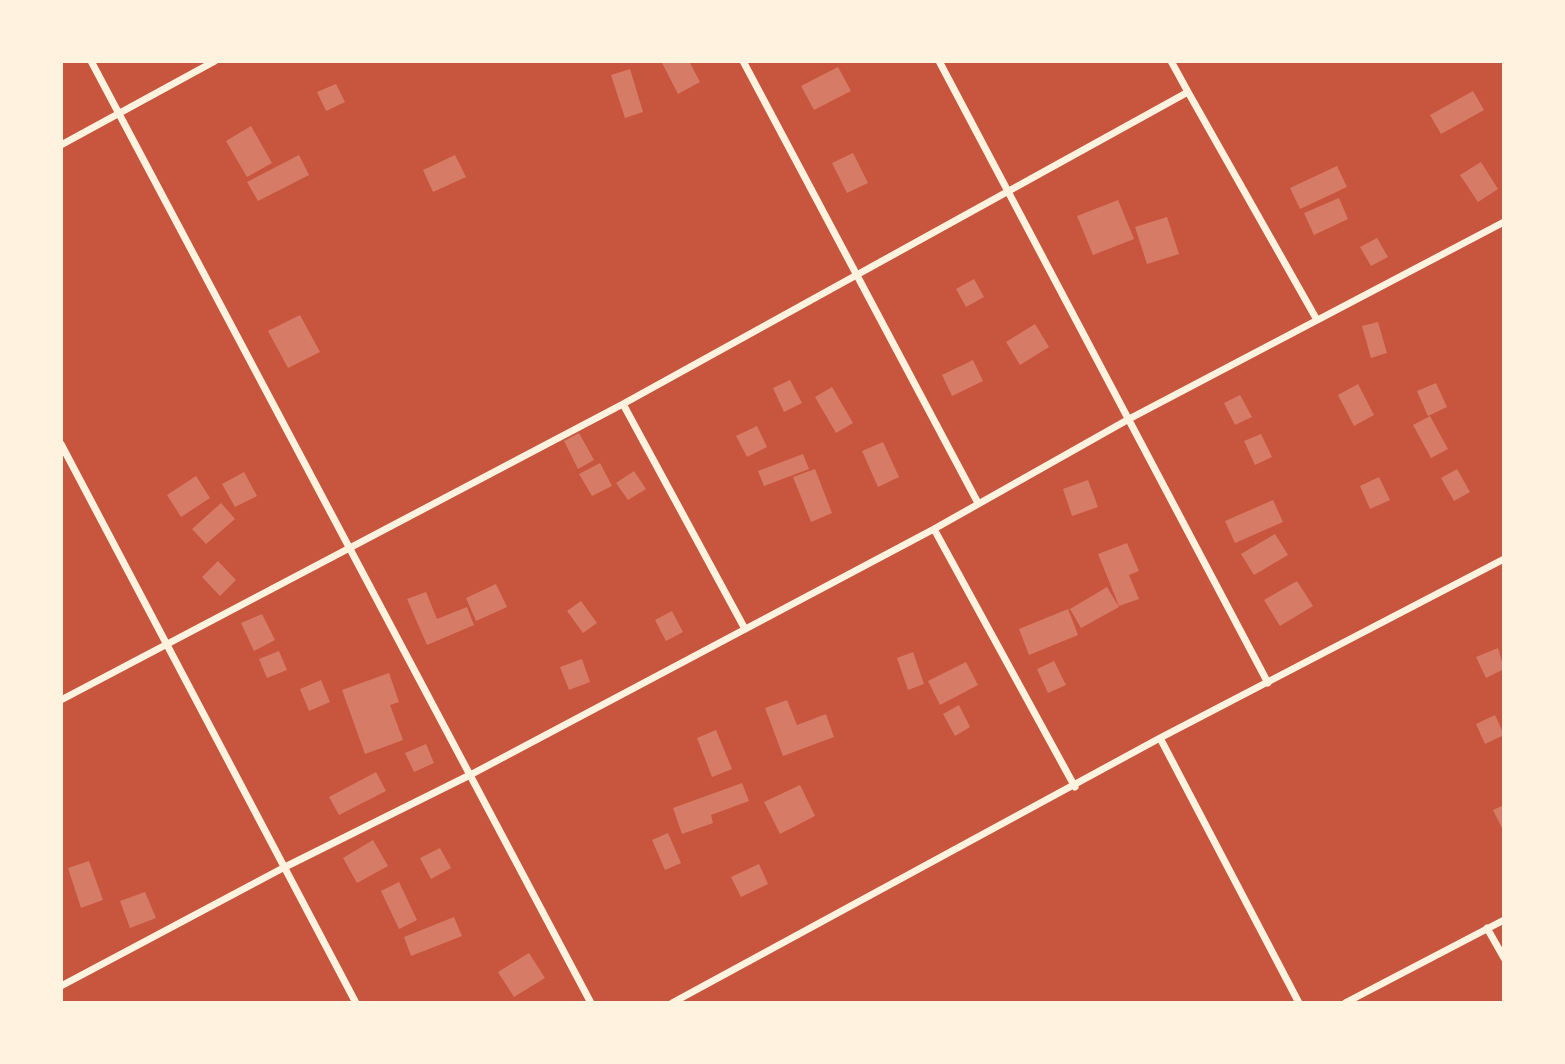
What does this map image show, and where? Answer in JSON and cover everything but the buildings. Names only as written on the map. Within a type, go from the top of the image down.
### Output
[{"type":"street","points":[[91,61],[472,774],[591,1003]]},
{"type":"street","points":[[61,145],[215,61]]},
{"type":"street","points":[[743,61],[978,503]]},
{"type":"street","points":[[939,61],[1268,683]]},
{"type":"street","points":[[1171,61],[1317,320]]},
{"type":"street","points":[[61,700],[623,404],[1188,92]]},
{"type":"street","points":[[61,986],[283,868],[472,774],[934,529],[1129,419],[1504,222]]},
{"type":"street","points":[[623,404],[745,629]]},
{"type":"street","points":[[61,444],[356,1003]]},
{"type":"street","points":[[934,529],[1075,787]]},
{"type":"street","points":[[672,1003],[1075,787],[1160,738],[1504,559]]},
{"type":"street","points":[[1160,738],[1299,1003]]},
{"type":"street","points":[[1345,1003],[1504,920]]},
{"type":"street","points":[[1487,928],[1504,958]]}]
